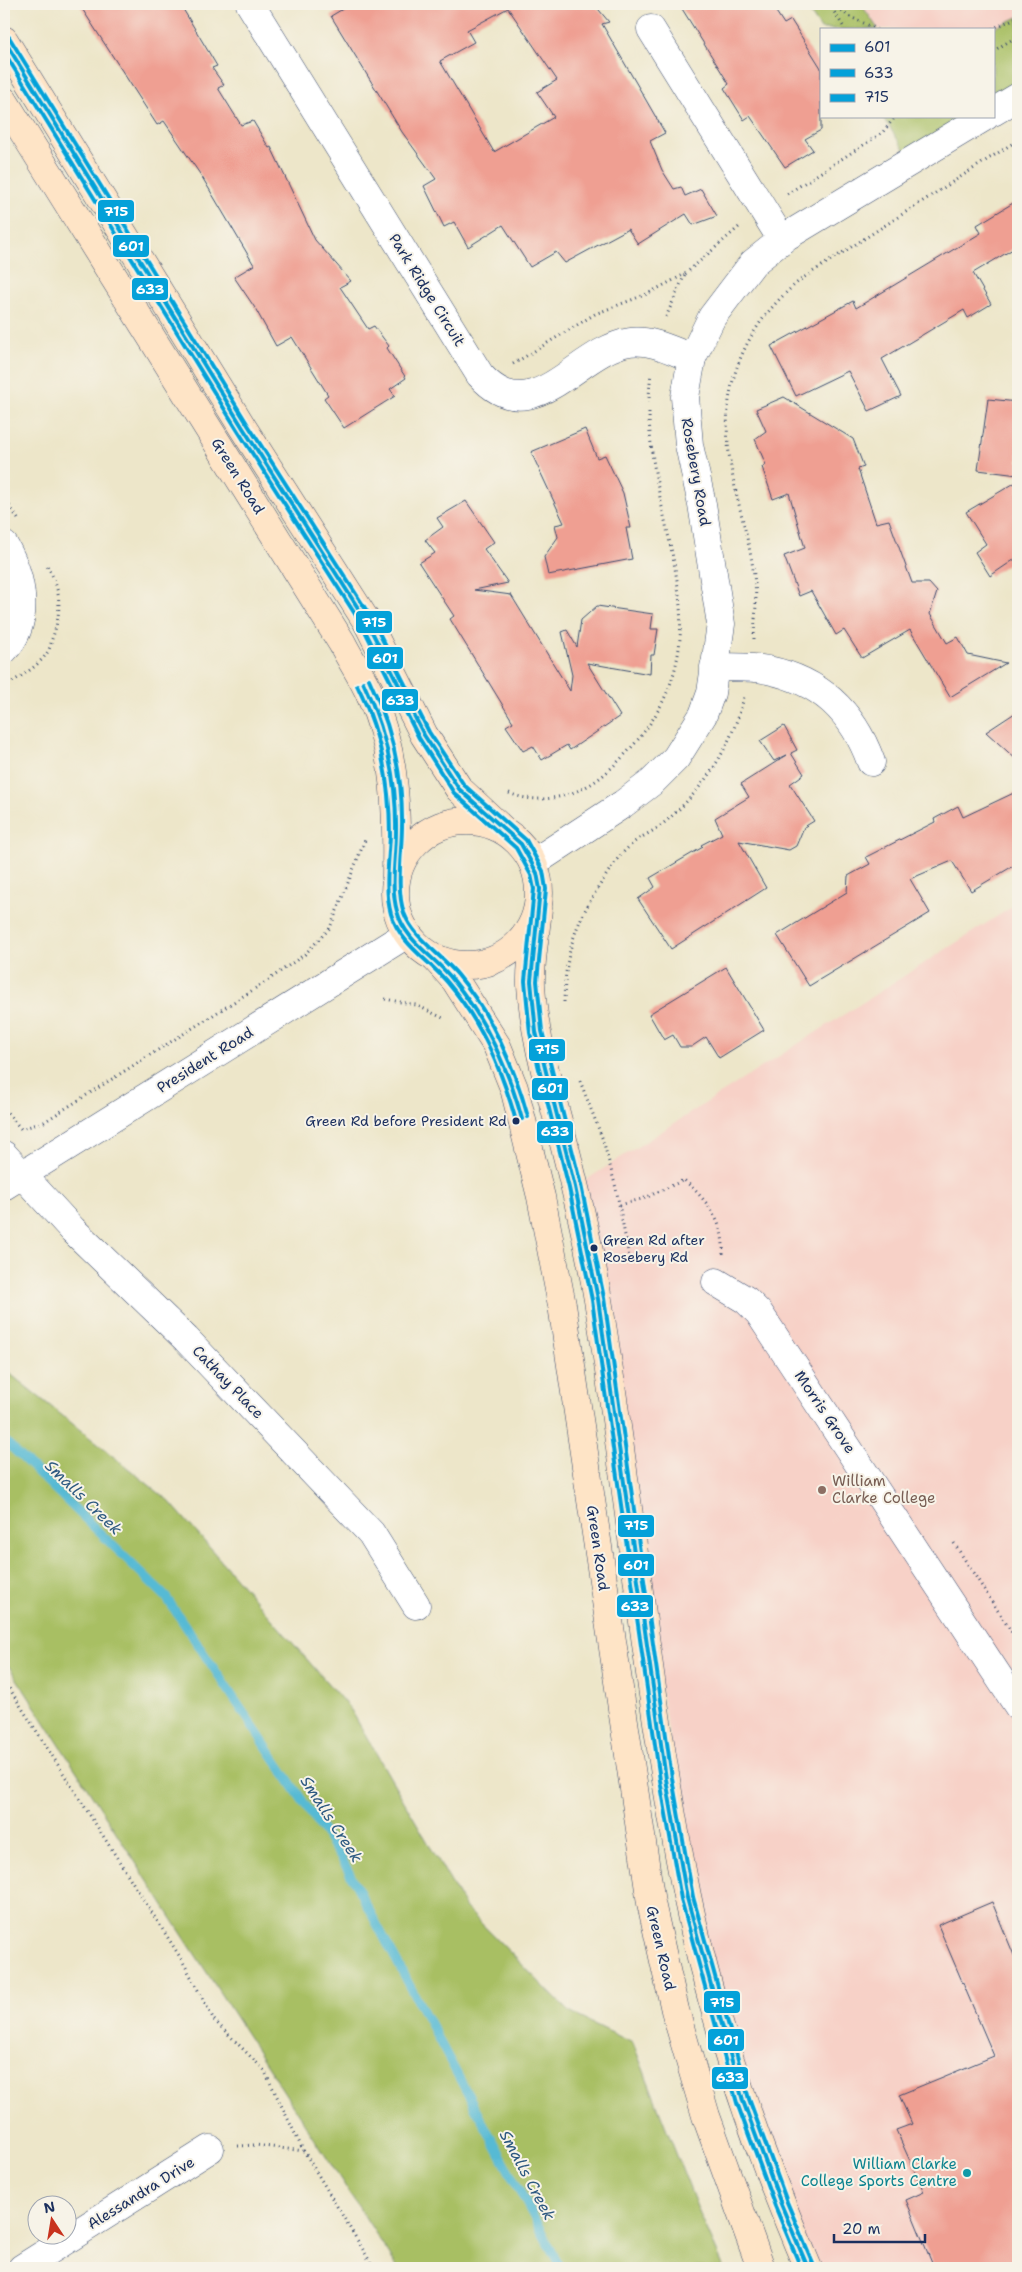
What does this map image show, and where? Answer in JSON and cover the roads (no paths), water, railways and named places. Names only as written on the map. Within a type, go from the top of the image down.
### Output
[{"type":"main road","name":"Green Road","points":[[4,40],[243,428],[367,622],[433,749],[459,789],[503,830]]},
{"type":"main road","name":"Green Road","points":[[4,101],[342,643],[371,697],[389,750],[397,812],[396,877]]},
{"type":"main road","points":[[538,908],[532,926],[518,946],[494,961],[463,966],[435,958],[424,952],[407,934],[396,910],[396,877],[402,861],[426,833],[449,823],[477,822],[503,830],[521,844],[533,863],[540,889],[531,981],[536,1032],[575,1187],[598,1299],[664,1769],[687,1898],[715,2006],[743,2101],[781,2204],[808,2268]]},
{"type":"main road","name":"Green Road","points":[[435,958],[455,980],[497,1046],[514,1088],[541,1197],[562,1305],[650,1903],[675,2010],[706,2116],[761,2268]]},
{"type":"street","name":"Park Ridge Circuit","points":[[250,4],[480,375],[495,389],[518,396],[533,396],[616,345],[631,342],[657,345],[692,358]]},
{"type":"street","points":[[651,30],[782,240]]},
{"type":"street","points":[[994,111],[1018,97]]},
{"type":"street","name":"Rosebery Road","points":[[533,863],[624,804],[652,782],[676,758],[703,715],[711,693],[721,624],[702,504],[689,445],[685,397],[692,358],[712,317],[733,286],[753,263],[782,240],[983,118]]},
{"type":"street","points":[[4,545],[12,558],[22,586],[17,625],[12,641],[4,650]]},
{"type":"street","points":[[714,667],[767,670],[803,680],[826,695],[849,717],[863,740],[871,762]]},
{"type":"street","name":"President Road","points":[[9,1172],[407,934]]},
{"type":"street","name":"Cathay Place","points":[[9,1172],[186,1338],[325,1483],[371,1533],[416,1605]]},
{"type":"street","name":"Morris Grove","points":[[716,1282],[746,1300],[759,1313],[1018,1706]]},
{"type":"street","name":"Alessandra Drive","points":[[22,2268],[210,2149]]},
{"type":"waterway","name":"Smalls Creek","points":[[4,1440],[166,1597],[343,1861],[561,2268]]},
{"type":"place","name":"Green Rd before President Rd","points":[[516,1121]]},
{"type":"place","name":"Green Rd after Rosebery Rd","points":[[594,1248]]},
{"type":"place","name":"William Clarke College","points":[[822,1490]]},
{"type":"place","name":"William Clarke College Sports Centre","points":[[967,2173]]}]
